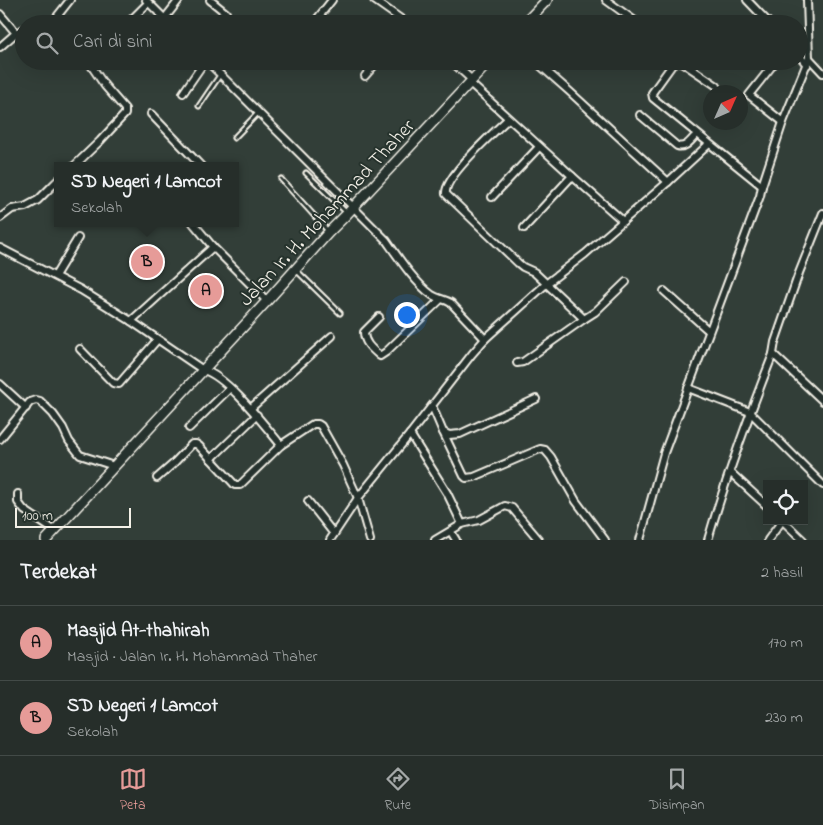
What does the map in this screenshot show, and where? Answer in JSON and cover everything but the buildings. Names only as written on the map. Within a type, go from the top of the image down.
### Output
[{"type":"main road","points":[[533,15],[547,0]]},
{"type":"main road","name":"Jalan Ir. H. Mohammad Thaher","points":[[46,540],[329,232],[482,70]]},
{"type":"street","points":[[58,15],[70,0]]},
{"type":"street","points":[[168,15],[180,0]]},
{"type":"street","points":[[210,0],[226,13]]},
{"type":"street","points":[[320,15],[332,0]]},
{"type":"street","points":[[374,0],[395,15]]},
{"type":"street","points":[[606,0],[627,15]]},
{"type":"street","points":[[747,0],[761,15]]},
{"type":"street","points":[[806,0],[806,15]]},
{"type":"street","points":[[135,15],[147,1],[162,15]]},
{"type":"street","points":[[0,14],[15,32]]},
{"type":"street","points":[[0,47],[15,34]]},
{"type":"street","points":[[808,61],[823,73]]},
{"type":"street","points":[[78,162],[109,132],[126,111],[94,70]]},
{"type":"street","points":[[183,93],[200,70]]},
{"type":"street","points":[[216,70],[350,210],[386,240],[405,267],[432,295],[440,300],[451,303],[485,339]]},
{"type":"street","points":[[365,76],[370,70]]},
{"type":"street","points":[[460,70],[508,119],[623,221]]},
{"type":"street","points":[[546,70],[668,182]]},
{"type":"street","points":[[669,70],[652,93],[653,98],[762,186]]},
{"type":"street","points":[[693,70],[716,85]]},
{"type":"street","points":[[769,70],[749,95],[783,122]]},
{"type":"street","points":[[640,540],[664,453],[760,196],[783,122],[804,70]]},
{"type":"street","points":[[151,114],[197,162]]},
{"type":"street","points":[[640,115],[680,148],[685,147],[697,134]]},
{"type":"street","points":[[508,119],[462,164],[445,191],[518,263],[534,272],[584,319]]},
{"type":"street","points":[[308,501],[332,537],[358,498],[485,339],[546,284],[585,254],[668,182],[709,144]]},
{"type":"street","points":[[492,197],[539,147]]},
{"type":"street","points":[[524,228],[572,176]]},
{"type":"street","points":[[0,218],[12,209],[25,207],[38,200],[54,184]]},
{"type":"street","points":[[708,540],[716,510],[750,412],[773,354],[799,273],[823,213]]},
{"type":"street","points":[[196,227],[267,301]]},
{"type":"street","points":[[55,276],[70,248],[78,238]]},
{"type":"street","points":[[131,321],[214,247]]},
{"type":"street","points":[[0,248],[81,290],[213,374],[251,408],[281,445]]},
{"type":"street","points":[[517,363],[523,362],[595,312],[626,282]]},
{"type":"street","points":[[664,291],[709,331]]},
{"type":"street","points":[[379,317],[364,332],[364,338],[380,356],[440,300]]},
{"type":"street","points":[[251,408],[332,336]]},
{"type":"street","points":[[80,349],[117,384],[120,383],[157,340]]},
{"type":"street","points":[[773,354],[823,401]]},
{"type":"street","points":[[0,386],[26,408]]},
{"type":"street","points":[[190,428],[230,388]]},
{"type":"street","points":[[688,388],[750,412],[823,485]]},
{"type":"street","points":[[443,432],[449,435],[460,434],[536,399]]},
{"type":"street","points":[[0,439],[30,402],[36,400],[40,401],[52,414],[80,455],[114,466]]},
{"type":"street","points":[[432,406],[466,478],[474,477],[540,449],[546,450],[576,501],[605,540]]},
{"type":"street","points":[[211,459],[256,415]]},
{"type":"street","points":[[157,478],[192,444],[196,444],[238,486],[281,445],[313,424],[318,424],[321,426],[343,465],[358,498],[370,540]]},
{"type":"street","points":[[410,434],[447,493],[462,524]]},
{"type":"street","points":[[730,472],[763,502]]},
{"type":"street","points":[[18,494],[18,502],[24,510],[55,530]]},
{"type":"street","points":[[435,540],[462,524],[479,520],[505,506],[509,506],[539,540]]},
{"type":"street","points":[[768,540],[779,525]]},
{"type":"street","points":[[786,525],[803,540]]},
{"type":"street","points":[[450,532],[456,540]]},
{"type":"lane","points":[[200,106],[220,74]]},
{"type":"lane","points":[[234,138],[258,113]]},
{"type":"lane","points":[[306,173],[350,210]]},
{"type":"lane","points":[[281,179],[329,232]]},
{"type":"lane","points":[[295,270],[340,313]]},
{"type":"place","name":"SD Negeri 1 Lamcot","points":[[147,262]]},
{"type":"place","name":"Masjid At-thahirah","points":[[206,291]]}]
